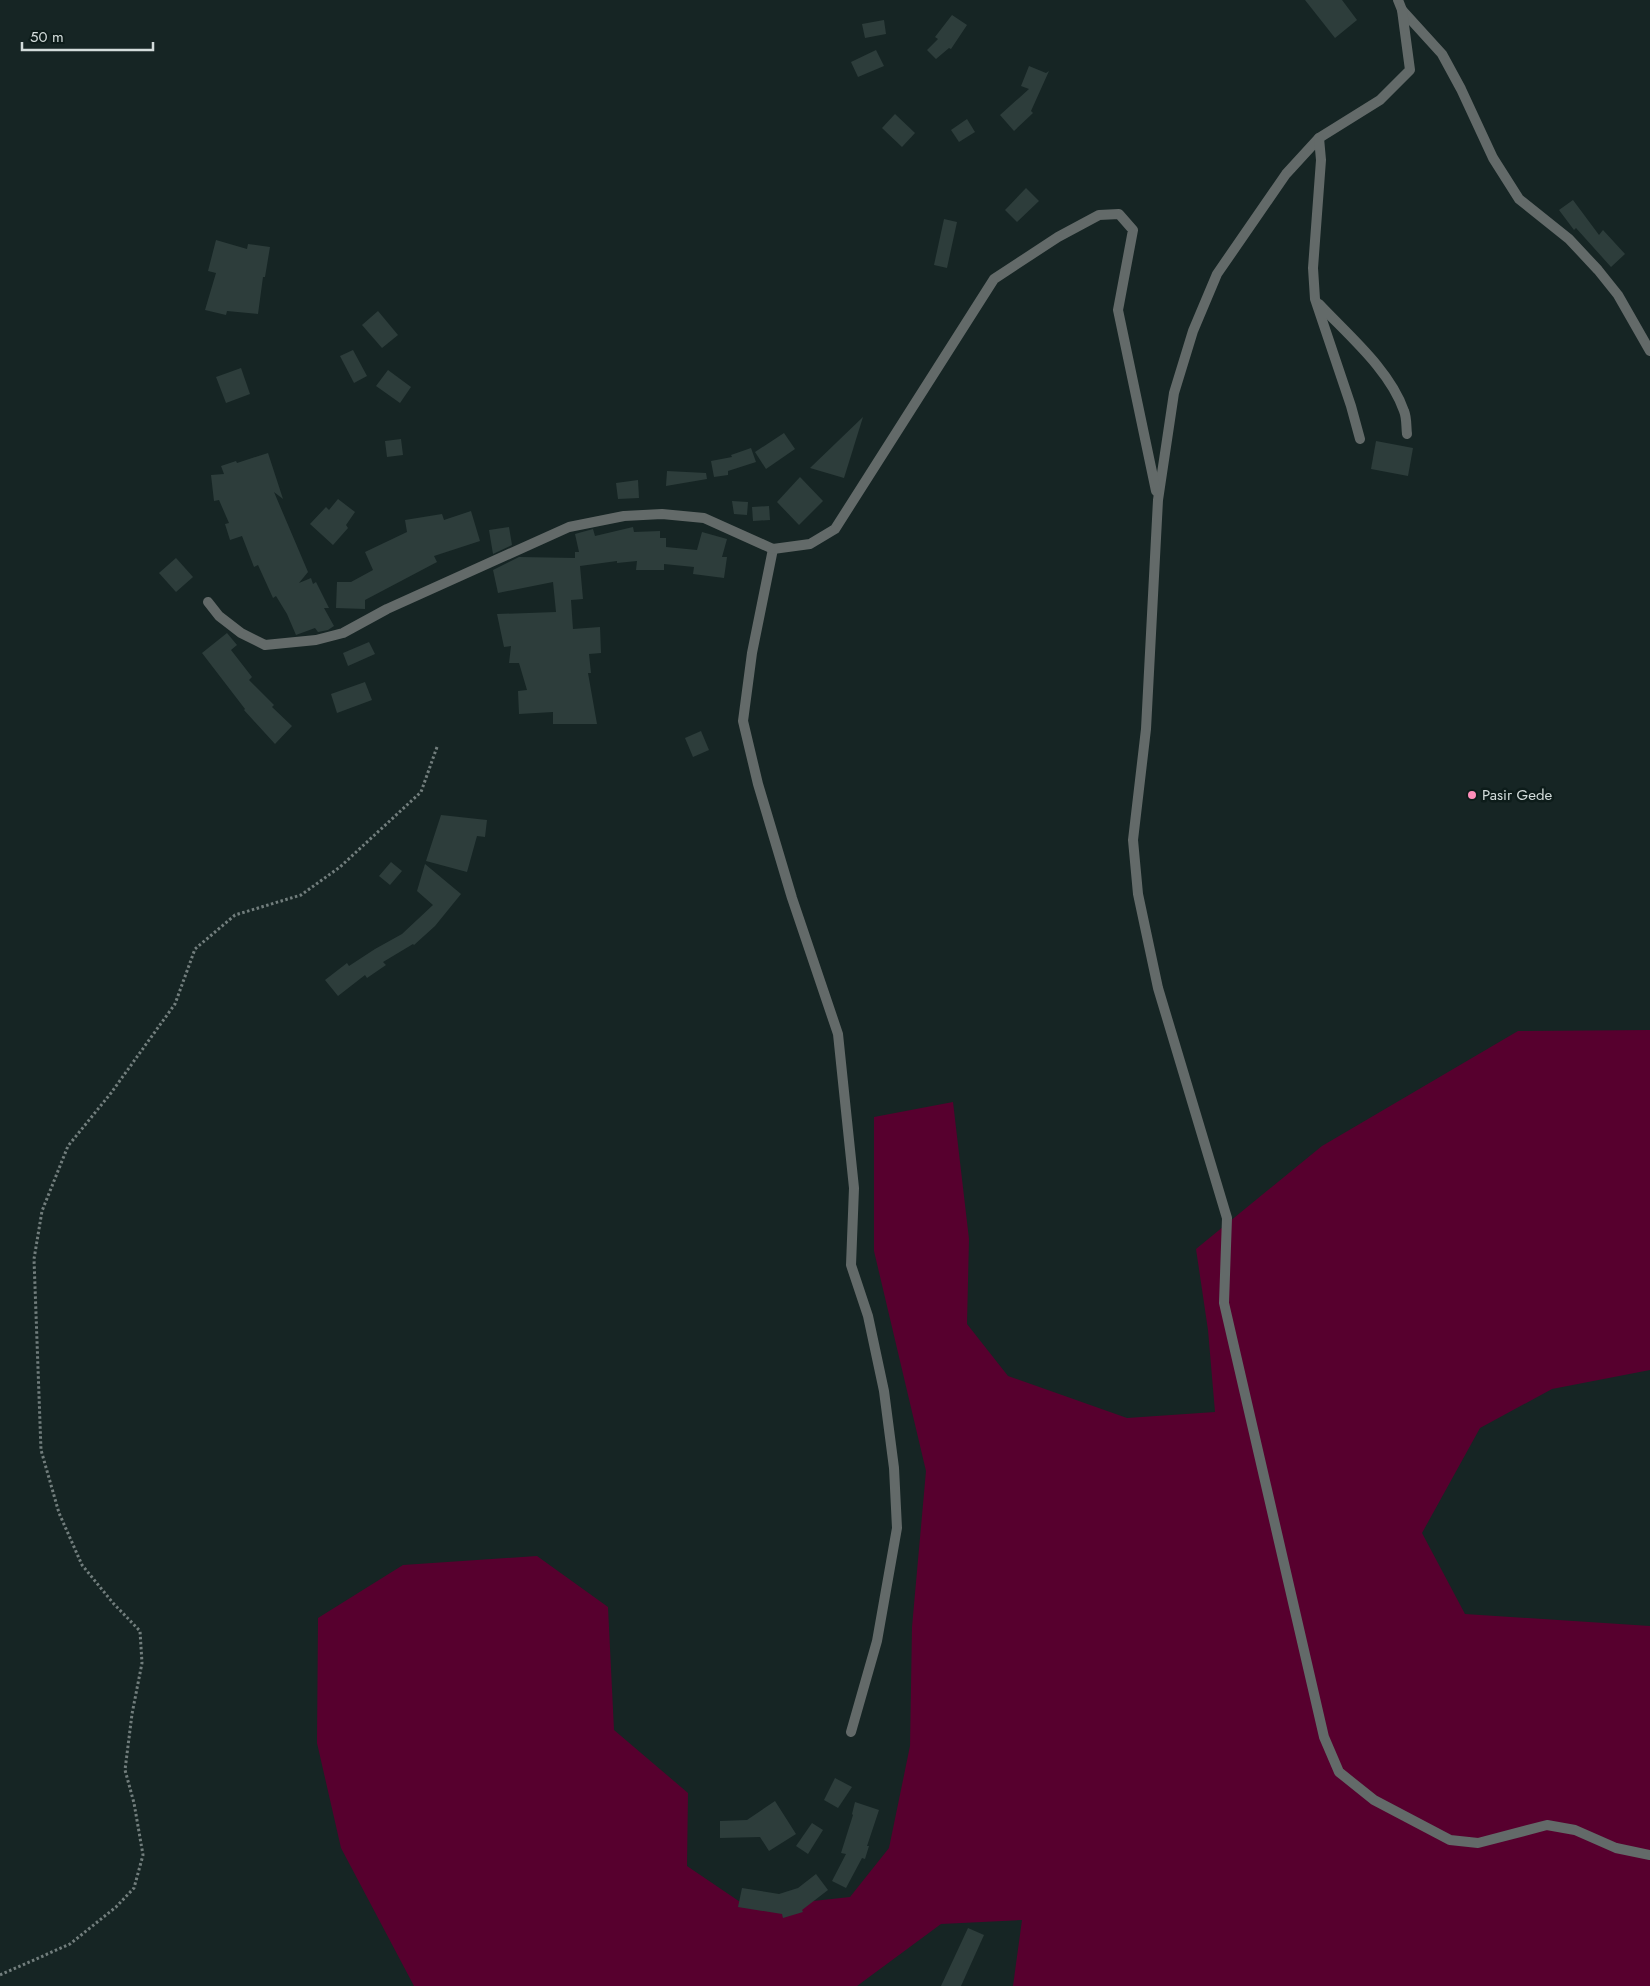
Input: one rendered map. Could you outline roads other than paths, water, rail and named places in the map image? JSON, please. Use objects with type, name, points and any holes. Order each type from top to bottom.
[{"type":"street","points":[[1400,5],[1410,70],[1380,100],[1319,138],[1286,174],[1217,274],[1192,331],[1174,393],[1158,500],[1146,729],[1133,840],[1138,894],[1158,988],[1227,1218],[1224,1303],[1324,1736],[1339,1772],[1374,1800],[1450,1840],[1478,1843],[1547,1824],[1576,1830],[1616,1848],[1650,1855]]},
{"type":"street","points":[[1400,5],[1442,54],[1462,88],[1493,158],[1519,198],[1569,239],[1598,270],[1618,295],[1650,351]]},
{"type":"street","points":[[1319,138],[1321,167],[1313,268],[1315,299],[1346,389],[1360,439]]},
{"type":"street","points":[[208,602],[219,616],[241,633],[265,645],[282,644],[316,640],[343,633],[387,610],[569,527],[624,516],[662,514],[704,518],[773,549],[810,544],[835,529],[994,279],[1058,237],[1099,216],[1119,214],[1133,230],[1118,310],[1158,500]]},
{"type":"street","points":[[1315,299],[1352,337],[1394,389],[1405,413],[1407,434]]},
{"type":"street","points":[[773,549],[752,653],[743,721],[766,812],[792,898],[838,1034],[854,1188],[851,1265],[868,1316],[884,1391],[894,1468],[897,1528],[877,1641],[851,1732]]},
{"type":"place","name":"Pasir Gede","points":[[1472,795]]}]
